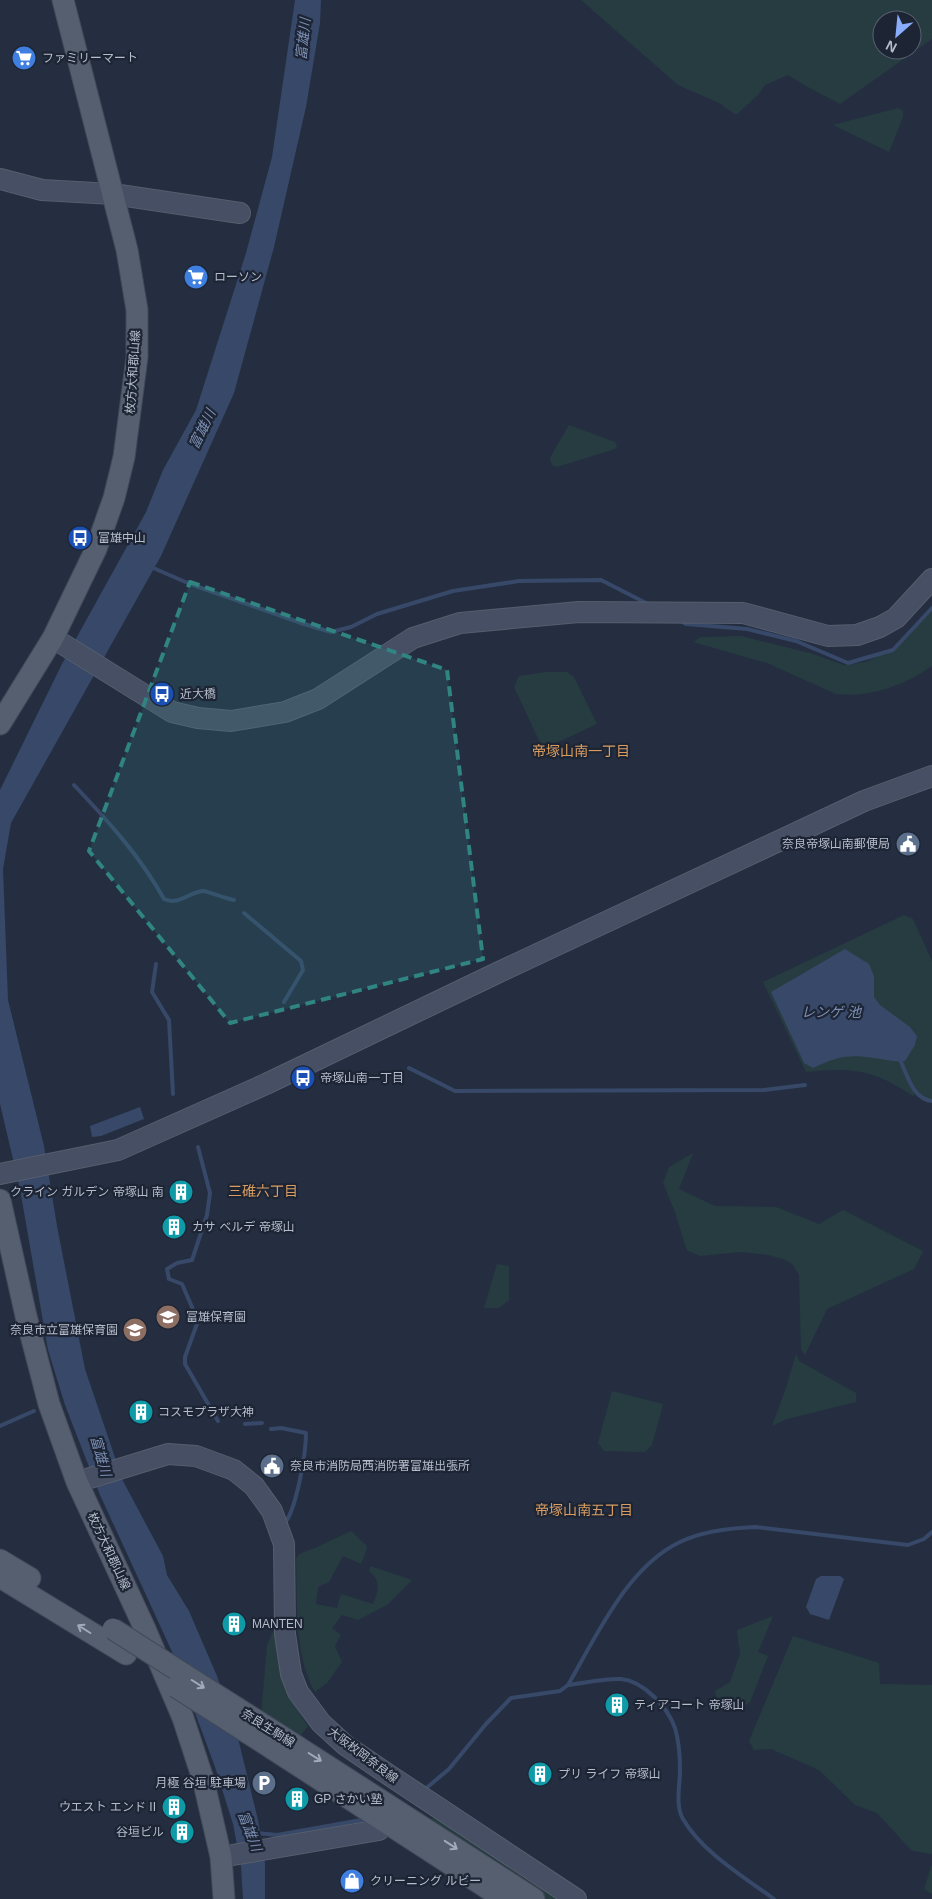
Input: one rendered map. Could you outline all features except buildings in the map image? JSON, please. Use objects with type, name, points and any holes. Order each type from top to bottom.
[{"type":"main road","name":"枚方大和郡山線","points":[[0,724],[61,643],[114,498],[124,458],[132,403],[136,357],[136,310],[127,250],[63,0]]},
{"type":"main road","name":"枚方大和郡山線","points":[[0,1200],[26,1316],[49,1404],[85,1480],[144,1629],[183,1718],[229,1856],[224,1899]]},
{"type":"main road","name":"奈良生駒線","points":[[0,1560],[113,1629],[504,1899]]},
{"type":"main road","name":"奈良生駒線","points":[[0,1577],[534,1899]]},
{"type":"street","points":[[0,179],[42,190],[113,194],[240,213]]},
{"type":"street","points":[[61,643],[172,712],[198,718],[231,721],[286,712],[318,699],[413,638],[460,623],[579,612],[743,613],[828,636],[857,635],[880,627],[896,618],[932,579]]},
{"type":"street","points":[[6,1172],[56,1164],[118,1150],[266,1084],[864,801],[932,776]]},
{"type":"street","name":"大阪枚岡奈良線","points":[[85,1480],[168,1454],[196,1456],[234,1470],[254,1486],[272,1511],[284,1544],[285,1641],[291,1674],[298,1692],[321,1723],[345,1745],[576,1899]]},
{"type":"street","points":[[419,1817],[437,1808]]},
{"type":"street","points":[[229,1856],[379,1830]]},
{"type":"highlighted area","points":[[190,582],[447,670],[483,959],[230,1023],[89,851]]},
{"type":"green space","points":[[581,0],[932,0],[932,39],[922,46],[922,10],[872,10],[872,60],[902,60],[840,104],[788,75],[765,85],[758,95],[736,115],[719,103],[678,85]]},
{"type":"green space","points":[[898,108],[903,111],[903,117],[889,152],[833,125]]},
{"type":"green space","points":[[569,425],[615,442],[617,446],[615,449],[557,467],[553,466],[550,460],[551,456]]},
{"type":"green space","points":[[932,611],[932,666],[922,673],[887,689],[862,694],[836,694],[767,663],[693,642],[701,637],[741,636],[810,653],[844,665],[866,662],[899,646]]},
{"type":"green space","points":[[547,672],[567,672],[574,677],[597,724],[543,749],[514,687],[519,676]]},
{"type":"green space","points":[[904,915],[913,919],[932,961],[932,1103],[926,1102],[915,1094],[913,1096],[899,1087],[863,1072],[837,1070],[806,1072],[763,982]]},
{"type":"green space","points":[[693,1153],[679,1189],[715,1206],[776,1207],[819,1224],[843,1210],[923,1251],[914,1269],[827,1309],[805,1355],[801,1349],[799,1275],[793,1265],[786,1260],[769,1255],[740,1252],[700,1256],[688,1251],[663,1183],[669,1167]]},
{"type":"green space","points":[[497,1264],[509,1266],[509,1300],[499,1308],[484,1308]]},
{"type":"green space","points":[[796,1354],[799,1361],[856,1393],[856,1402],[787,1419],[772,1426]]},
{"type":"green space","points":[[612,1391],[663,1404],[652,1445],[645,1452],[604,1451],[598,1443]]},
{"type":"green space","points":[[351,1531],[366,1545],[367,1549],[361,1564],[343,1556],[329,1582],[318,1587],[316,1604],[337,1608],[341,1594],[373,1604],[378,1586],[376,1579],[369,1571],[370,1566],[412,1580],[387,1605],[358,1620],[342,1615],[332,1628],[341,1635],[335,1646],[342,1662],[327,1683],[315,1692],[303,1661],[300,1644],[296,1559],[299,1554]]},
{"type":"green space","points":[[773,1616],[758,1652],[768,1656],[750,1702],[743,1708],[728,1711],[727,1708],[719,1710],[715,1691],[730,1682],[740,1654],[737,1630]]},
{"type":"green space","points":[[276,1630],[281,1669],[285,1681],[294,1703],[308,1726],[298,1739],[261,1716],[267,1645],[273,1631]]},
{"type":"green space","points":[[793,1636],[879,1663],[880,1684],[932,1685],[932,1854],[912,1851],[877,1813],[855,1805],[819,1770],[771,1749],[754,1750],[749,1741]]},
{"type":"green space","points":[[433,1818],[438,1819],[564,1899],[544,1899],[425,1821]]},
{"type":"green space","points":[[932,1864],[932,1894],[924,1889]]},
{"type":"water","name":"富雄川","points":[[295,0],[321,0],[320,23],[306,107],[274,247],[234,393],[161,556],[11,823],[3,869],[8,1000],[44,1146],[57,1226],[85,1369],[123,1481],[163,1556],[167,1575],[189,1611],[217,1676],[238,1738],[258,1820],[265,1863],[265,1899],[243,1899],[241,1866],[233,1824],[215,1767],[174,1656],[100,1495],[65,1405],[48,1350],[20,1189],[0,1104],[0,790],[62,664],[146,512],[163,470],[196,410],[246,253],[272,157]]},
{"type":"water","name":"レンゲ 池","points":[[845,949],[869,964],[874,976],[874,997],[880,1005],[910,1027],[917,1036],[915,1045],[905,1061],[856,1056],[836,1059],[813,1068],[804,1063],[771,992]]},
{"type":"water","points":[[140,1107],[144,1119],[101,1136],[92,1137],[90,1126]]},
{"type":"water","points":[[821,1576],[840,1576],[844,1579],[829,1620],[810,1614],[806,1607],[816,1579]]},
{"type":"waterway","points":[[151,567],[190,584],[331,632],[351,627],[377,614],[453,591],[519,581],[601,580],[648,604]]},
{"type":"waterway","points":[[679,620],[686,624],[747,629],[796,641],[848,663],[893,650],[932,608]]},
{"type":"waterway","points":[[74,785],[134,854],[164,899],[169,901],[179,900],[203,891],[234,900]]},
{"type":"waterway","points":[[244,913],[301,961],[303,970],[284,1002]]},
{"type":"waterway","points":[[156,964],[152,992],[169,1020],[173,1094]]},
{"type":"waterway","points":[[901,1062],[916,1092],[920,1096],[932,1101]]},
{"type":"waterway","points":[[409,1068],[455,1091],[764,1090],[805,1085]]},
{"type":"waterway","points":[[198,1147],[210,1193],[207,1215],[192,1260],[177,1263],[167,1269],[169,1279],[182,1284],[198,1321],[185,1357],[185,1364],[218,1421]]},
{"type":"waterway","points":[[0,1426],[34,1411]]},
{"type":"waterway","points":[[245,1424],[262,1423]]},
{"type":"waterway","points":[[271,1429],[281,1428],[306,1433],[300,1478],[287,1520]]},
{"type":"waterway","points":[[424,1790],[449,1769],[486,1724],[511,1698],[560,1691],[568,1685],[602,1625],[629,1586],[644,1568],[661,1553],[680,1542],[716,1531],[755,1527],[908,1545],[924,1539],[932,1532]]},
{"type":"waterway","points":[[568,1685],[621,1679],[638,1685],[661,1704],[672,1720],[676,1733],[680,1765],[679,1808],[683,1819],[691,1831],[712,1853],[774,1899]]},
{"type":"waterway","name":"富雄川","points":[[256,1833],[277,1835],[367,1819]]},
{"type":"place","name":"ファミリーマート","points":[[24,58]]},
{"type":"place","name":"ローソン","points":[[196,277]]},
{"type":"place","name":"富雄中山","points":[[80,538]]},
{"type":"place","name":"近大橋","points":[[162,694]]},
{"type":"place","name":"奈良帝塚山南郵便局","points":[[908,844]]},
{"type":"place","name":"帝塚山南一丁目","points":[[303,1078]]},
{"type":"place","name":"クライン ガルデン 帝塚山 南","points":[[181,1192]]},
{"type":"place","name":"カサ ベルデ 帝塚山","points":[[174,1227]]},
{"type":"place","name":"富雄保育園","points":[[168,1317]]},
{"type":"place","name":"奈良市立富雄保育園","points":[[135,1330]]},
{"type":"place","name":"コスモプラザ大神","points":[[141,1412]]},
{"type":"place","name":"奈良市消防局西消防署富雄出張所","points":[[272,1466]]},
{"type":"place","name":"MANTEN","points":[[234,1624]]},
{"type":"place","name":"ティアコート 帝塚山","points":[[617,1705]]},
{"type":"place","name":"プリ ライフ 帝塚山","points":[[540,1774]]},
{"type":"place","name":"月極 谷垣 駐車場","points":[[264,1783]]},
{"type":"place","name":"GP さかい塾","points":[[297,1799]]},
{"type":"place","name":"ウエスト エンド II","points":[[174,1807]]},
{"type":"place","name":"谷垣ビル","points":[[182,1832]]},
{"type":"place","name":"クリーニング ルビー","points":[[352,1881]]},
{"type":"district","name":"帝塚山南一丁目","points":[[581,751]]},
{"type":"district","name":"三碓六丁目","points":[[263,1191]]},
{"type":"district","name":"帝塚山南五丁目","points":[[584,1510]]}]
